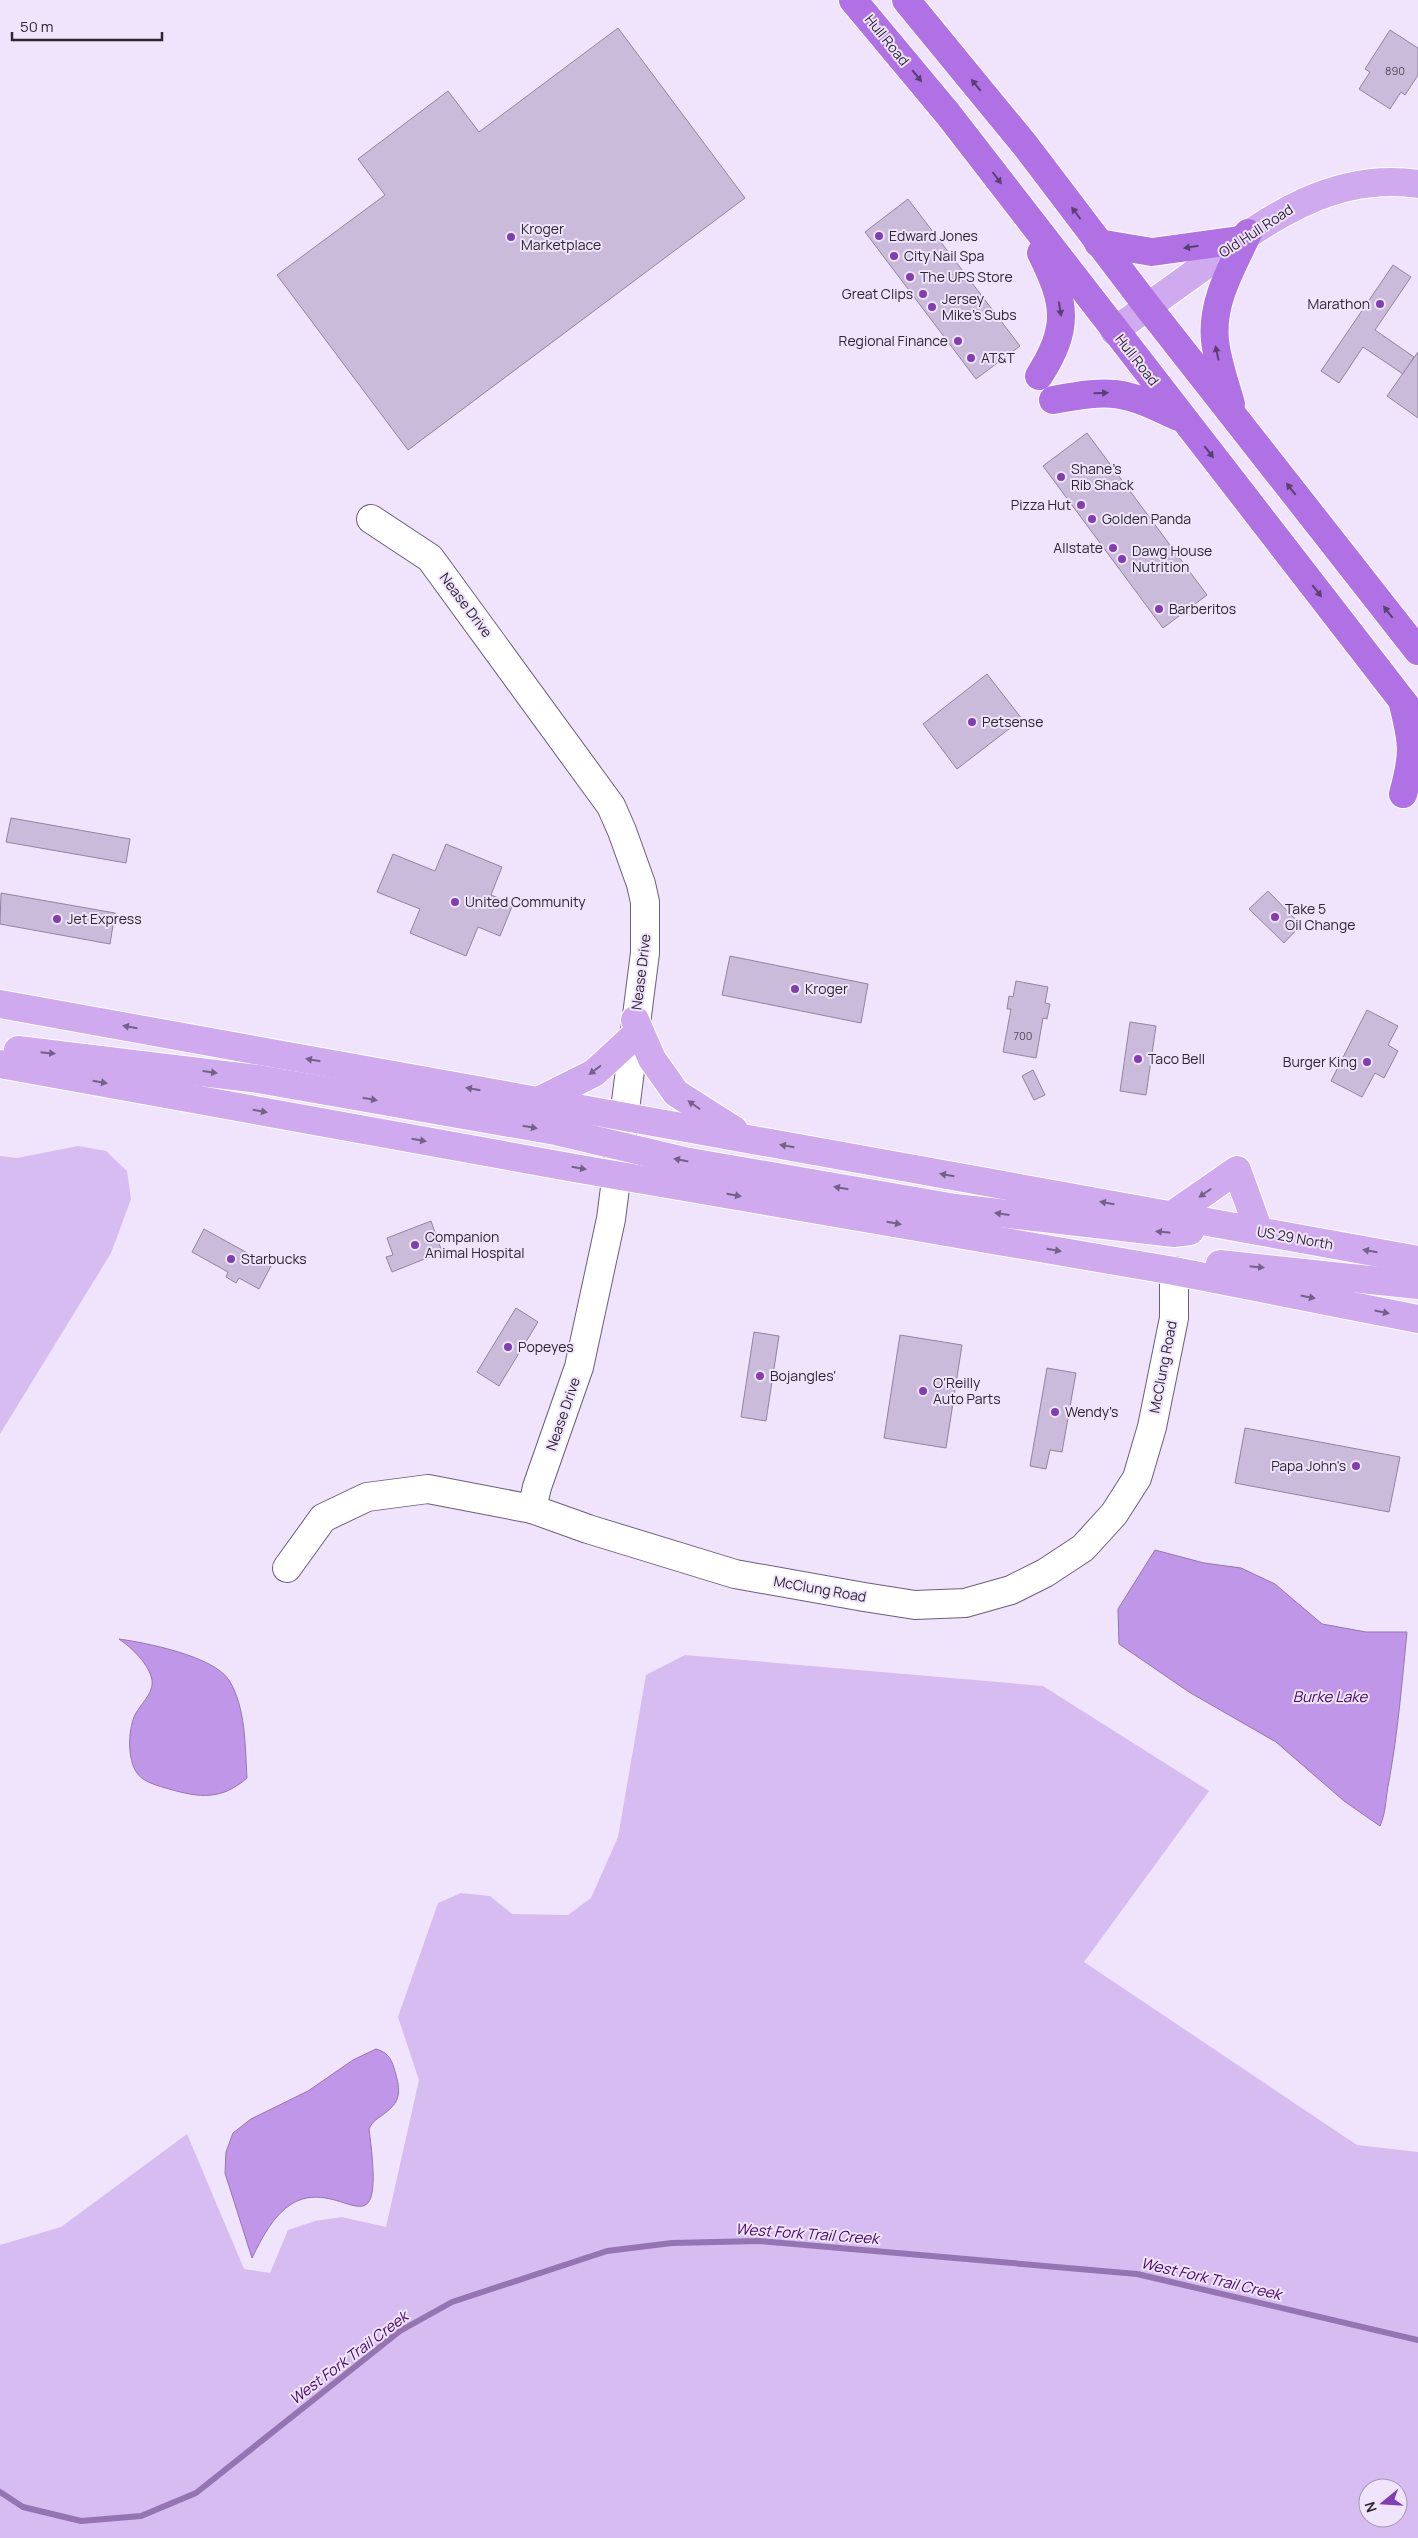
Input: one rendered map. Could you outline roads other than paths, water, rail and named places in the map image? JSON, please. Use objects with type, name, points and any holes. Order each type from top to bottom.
[{"type":"highway","name":"Hull Road","points":[[853,0],[948,114],[1114,331],[1418,721]]},
{"type":"highway","points":[[906,0],[1025,145],[1098,243],[1418,651]]},
{"type":"highway","points":[[1014,200],[1055,282],[1062,325],[1052,355],[1039,376]]},
{"type":"highway","points":[[1098,243],[1152,252],[1244,236]]},
{"type":"highway","points":[[1235,417],[1217,354],[1214,320],[1224,286],[1244,236]]},
{"type":"highway","points":[[1053,400],[1096,392],[1116,392],[1138,398],[1184,420]]},
{"type":"highway","points":[[1402,700],[1412,740],[1411,764],[1402,794],[1418,788]]},
{"type":"main road","name":"Old Hull Road","points":[[1114,331],[1244,236],[1284,211],[1327,192],[1374,182],[1418,184]]},
{"type":"main road","name":"US 29 North","points":[[0,1004],[1418,1260]]},
{"type":"main road","points":[[538,1100],[594,1073],[634,1029],[676,1093],[716,1120],[750,1139]]},
{"type":"main road","points":[[0,1048],[258,1079],[556,1131],[684,1161],[945,1206],[1032,1218],[1174,1233],[1229,1225]]},
{"type":"main road","points":[[0,1064],[617,1175],[1174,1271],[1416,1319]]},
{"type":"main road","points":[[1172,1215],[1237,1170],[1259,1231]]},
{"type":"main road","points":[[1174,1271],[1212,1263],[1418,1285]]},
{"type":"street","name":"Nease Drive","points":[[371,519],[430,558],[611,806],[622,831],[644,902],[645,953],[611,1219],[579,1367],[537,1487],[532,1510]]},
{"type":"street","name":"McClung Road","points":[[287,1568],[323,1518],[367,1497],[428,1488],[532,1510],[735,1574],[864,1597],[915,1605],[965,1603],[1011,1590],[1045,1573],[1083,1548],[1114,1514],[1137,1478],[1152,1427],[1174,1318],[1174,1271]]},
{"type":"water","name":"Burke Lake","points":[[1155,1550],[1204,1563],[1241,1568],[1275,1584],[1322,1624],[1366,1632],[1407,1632],[1395,1744],[1385,1809],[1380,1826],[1344,1801],[1276,1742],[1189,1692],[1119,1644],[1118,1609]]},
{"type":"water","points":[[119,1639],[162,1647],[195,1658],[209,1664],[229,1680],[235,1691],[242,1715],[247,1778],[220,1794],[201,1795],[180,1792],[153,1784],[137,1773],[130,1751],[131,1730],[136,1713],[149,1695],[152,1680],[147,1668],[139,1657]]},
{"type":"water","points":[[376,2049],[386,2054],[391,2061],[399,2088],[395,2103],[369,2129],[373,2170],[372,2194],[366,2204],[357,2206],[312,2197],[293,2203],[274,2220],[252,2258],[225,2173],[226,2152],[233,2133],[251,2119],[308,2091],[353,2060]]},
{"type":"waterway","name":"West Fork Trail Creek","points":[[0,2492],[23,2507],[81,2521],[141,2516],[196,2493],[400,2331],[452,2302],[607,2251],[672,2243],[759,2241],[1137,2274],[1418,2340]]},
{"type":"place","name":"Edward Jones","points":[[879,236]]},
{"type":"place","name":"Kroger Marketplace","points":[[511,237]]},
{"type":"place","name":"City Nail Spa","points":[[894,256]]},
{"type":"place","name":"The UPS Store","points":[[910,277]]},
{"type":"place","name":"Great Clips","points":[[923,294]]},
{"type":"place","name":"Marathon","points":[[1380,304]]},
{"type":"place","name":"Jersey Mike's Subs","points":[[932,307]]},
{"type":"place","name":"Regional Finance","points":[[958,341]]},
{"type":"place","name":"AT&T","points":[[971,358]]},
{"type":"place","name":"Shane’s Rib Shack","points":[[1061,477]]},
{"type":"place","name":"Pizza Hut","points":[[1081,505]]},
{"type":"place","name":"Golden Panda","points":[[1092,519]]},
{"type":"place","name":"Allstate","points":[[1113,548]]},
{"type":"place","name":"Dawg House Nutrition","points":[[1122,559]]},
{"type":"place","name":"Barberitos","points":[[1159,609]]},
{"type":"place","name":"Petsense","points":[[972,722]]},
{"type":"place","name":"United Community","points":[[455,902]]},
{"type":"place","name":"Take 5 Oil Change","points":[[1275,917]]},
{"type":"place","name":"Jet Express","points":[[57,919]]},
{"type":"place","name":"Kroger","points":[[795,989]]},
{"type":"place","name":"Taco Bell","points":[[1138,1059]]},
{"type":"place","name":"Burger King","points":[[1367,1062]]},
{"type":"place","name":"Companion Animal Hospital","points":[[415,1245]]},
{"type":"place","name":"Starbucks","points":[[231,1259]]},
{"type":"place","name":"Popeyes","points":[[508,1347]]},
{"type":"place","name":"Bojangles'","points":[[760,1376]]},
{"type":"place","name":"O'Reilly Auto Parts","points":[[923,1391]]},
{"type":"place","name":"Wendy's","points":[[1055,1412]]},
{"type":"place","name":"Papa John's","points":[[1356,1466]]}]
